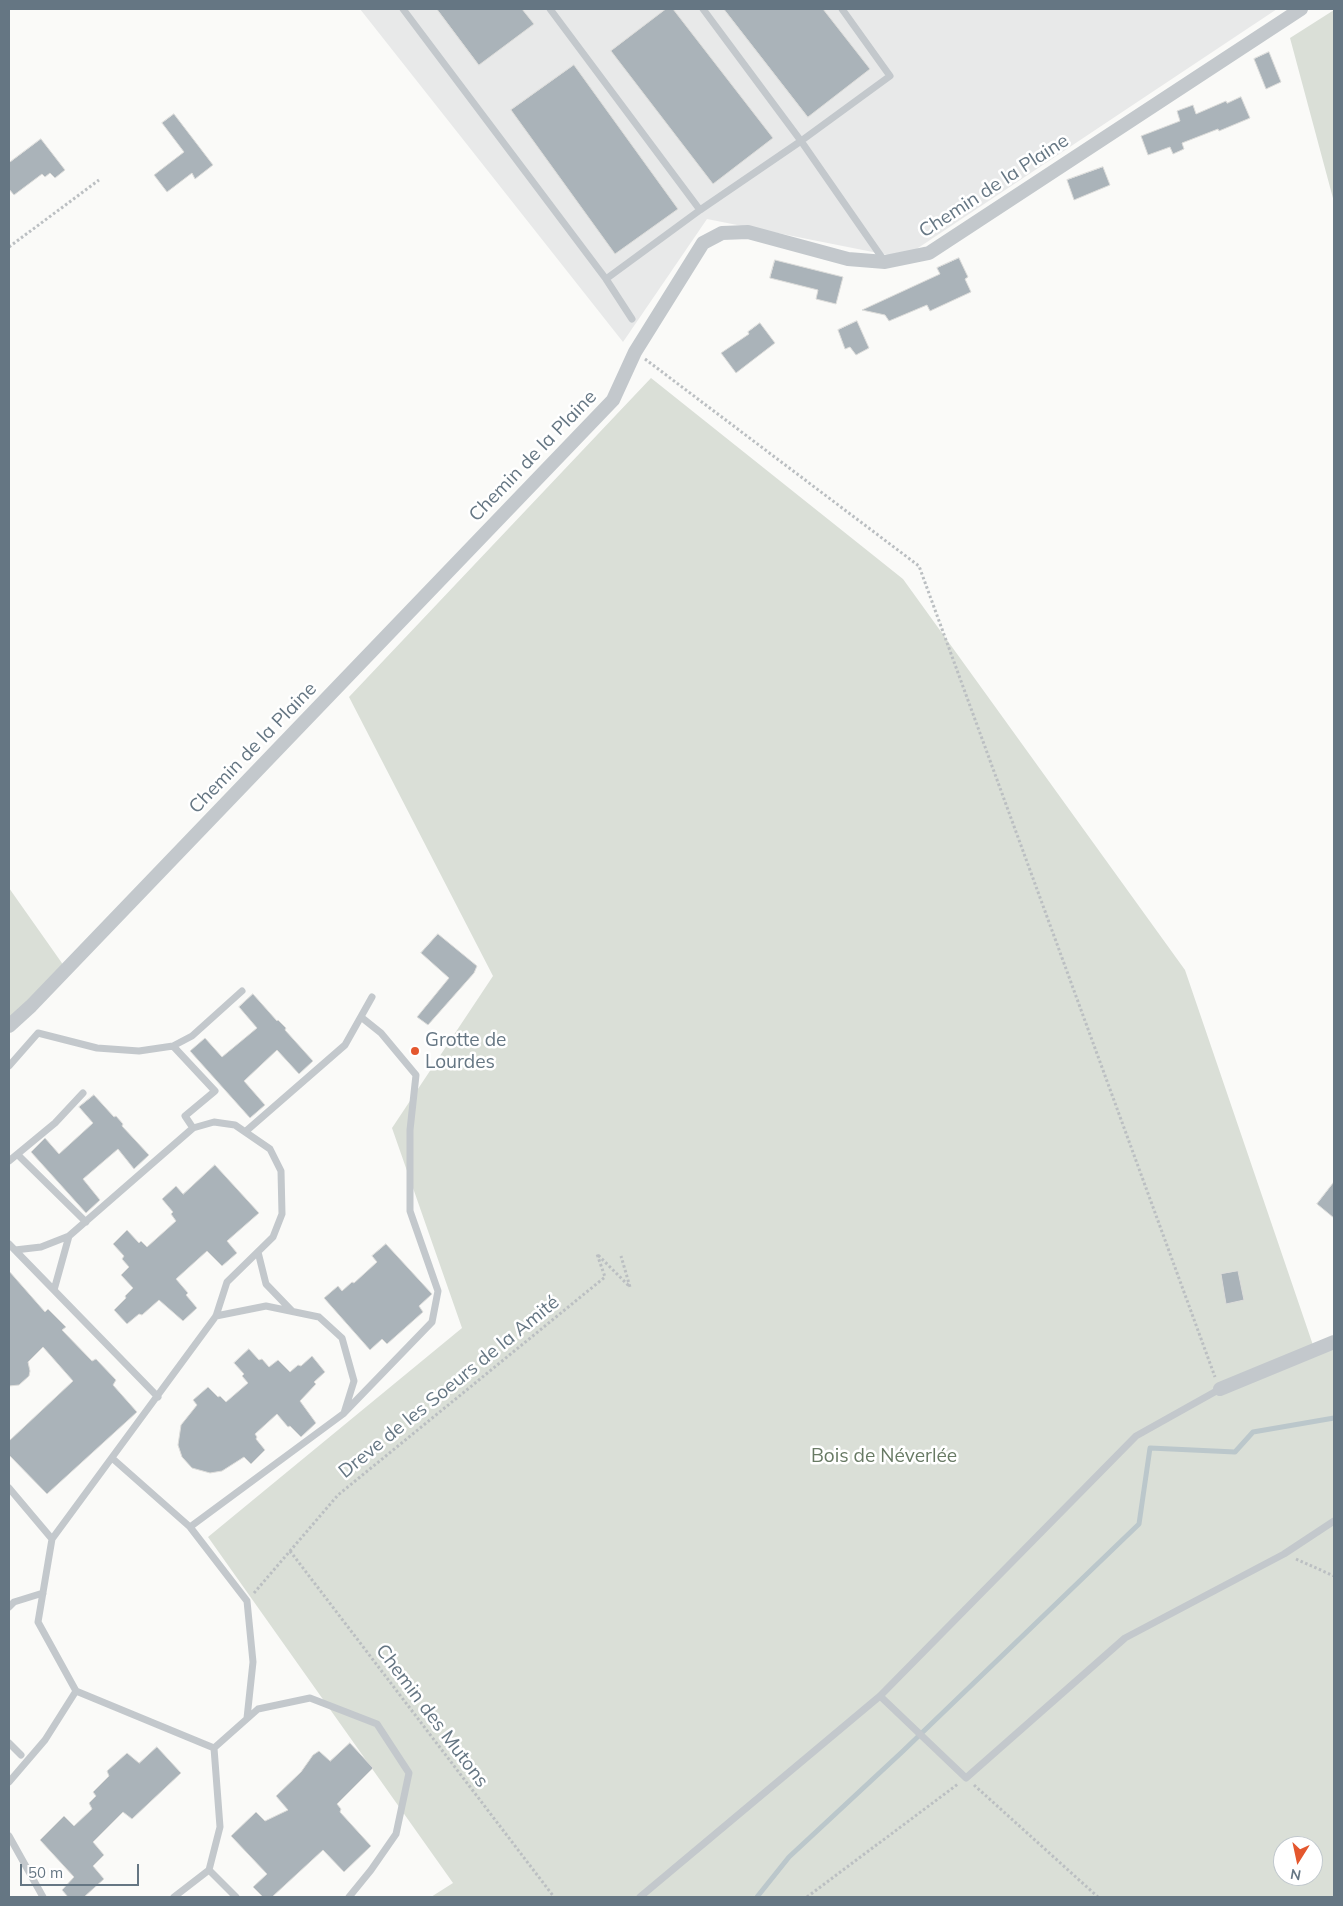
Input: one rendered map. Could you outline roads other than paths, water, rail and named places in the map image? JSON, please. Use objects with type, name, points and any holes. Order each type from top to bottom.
[{"type":"street","name":"Chemin de la Plaine","points":[[9,1026],[38,999],[613,400],[635,352],[703,243],[722,233],[748,232],[848,259],[885,262],[929,252],[1301,9]]},
{"type":"street","points":[[1220,1389],[1334,1342]]},
{"type":"lane","points":[[403,9],[606,279],[632,319]]},
{"type":"lane","points":[[550,9],[700,210]]},
{"type":"lane","points":[[703,9],[801,141],[885,262]]},
{"type":"lane","points":[[606,279],[890,76],[842,9]]},
{"type":"lane","points":[[9,1066],[38,1033],[97,1048],[139,1051],[173,1046],[192,1036],[242,991]]},
{"type":"lane","points":[[245,1132],[345,1045],[372,997]]},
{"type":"lane","points":[[190,1527],[343,1414],[432,1322],[438,1291],[410,1211],[410,1130],[416,1075],[382,1033],[361,1017]]},
{"type":"lane","points":[[173,1046],[215,1091],[185,1116],[193,1128]]},
{"type":"lane","points":[[9,1161],[66,1113],[83,1093]]},
{"type":"lane","points":[[15,1250],[41,1247],[69,1236],[193,1128],[214,1122],[236,1125],[270,1149],[280,1171],[282,1214],[273,1237],[227,1282],[216,1316],[52,1539],[38,1622],[76,1691],[214,1748]]},
{"type":"lane","points":[[18,1155],[86,1222]]},
{"type":"lane","points":[[54,1290],[69,1236]]},
{"type":"lane","points":[[9,1244],[158,1397]]},
{"type":"lane","points":[[258,1252],[266,1284],[292,1311]]},
{"type":"lane","points":[[216,1316],[266,1306],[319,1317],[342,1338],[354,1381],[343,1414]]},
{"type":"lane","points":[[640,1897],[880,1696],[1136,1436],[1220,1389]]},
{"type":"lane","points":[[112,1458],[190,1527],[247,1601],[253,1662],[247,1718]]},
{"type":"lane","points":[[9,1488],[52,1539]]},
{"type":"lane","points":[[880,1696],[966,1778],[1125,1638],[1284,1554],[1334,1521]]},
{"type":"lane","points":[[9,1607],[14,1602],[43,1593]]},
{"type":"lane","points":[[9,1782],[45,1740],[76,1691]]},
{"type":"lane","points":[[214,1748],[258,1709],[310,1698],[377,1724],[409,1773],[396,1834],[349,1897]]},
{"type":"lane","points":[[9,1743],[22,1755]]},
{"type":"lane","points":[[174,1897],[209,1870],[220,1827],[214,1748]]},
{"type":"lane","points":[[9,1836],[43,1897]]},
{"type":"lane","points":[[209,1870],[236,1897]]},
{"type":"waterway","points":[[757,1897],[789,1857],[902,1752],[1139,1524],[1150,1448],[1235,1452],[1253,1432],[1334,1418]]},
{"type":"place","name":"Grotte de Lourdes","points":[[415,1051]]},
{"type":"park label","name":"Bois de Néverlée","points":[[884,1456]]}]
